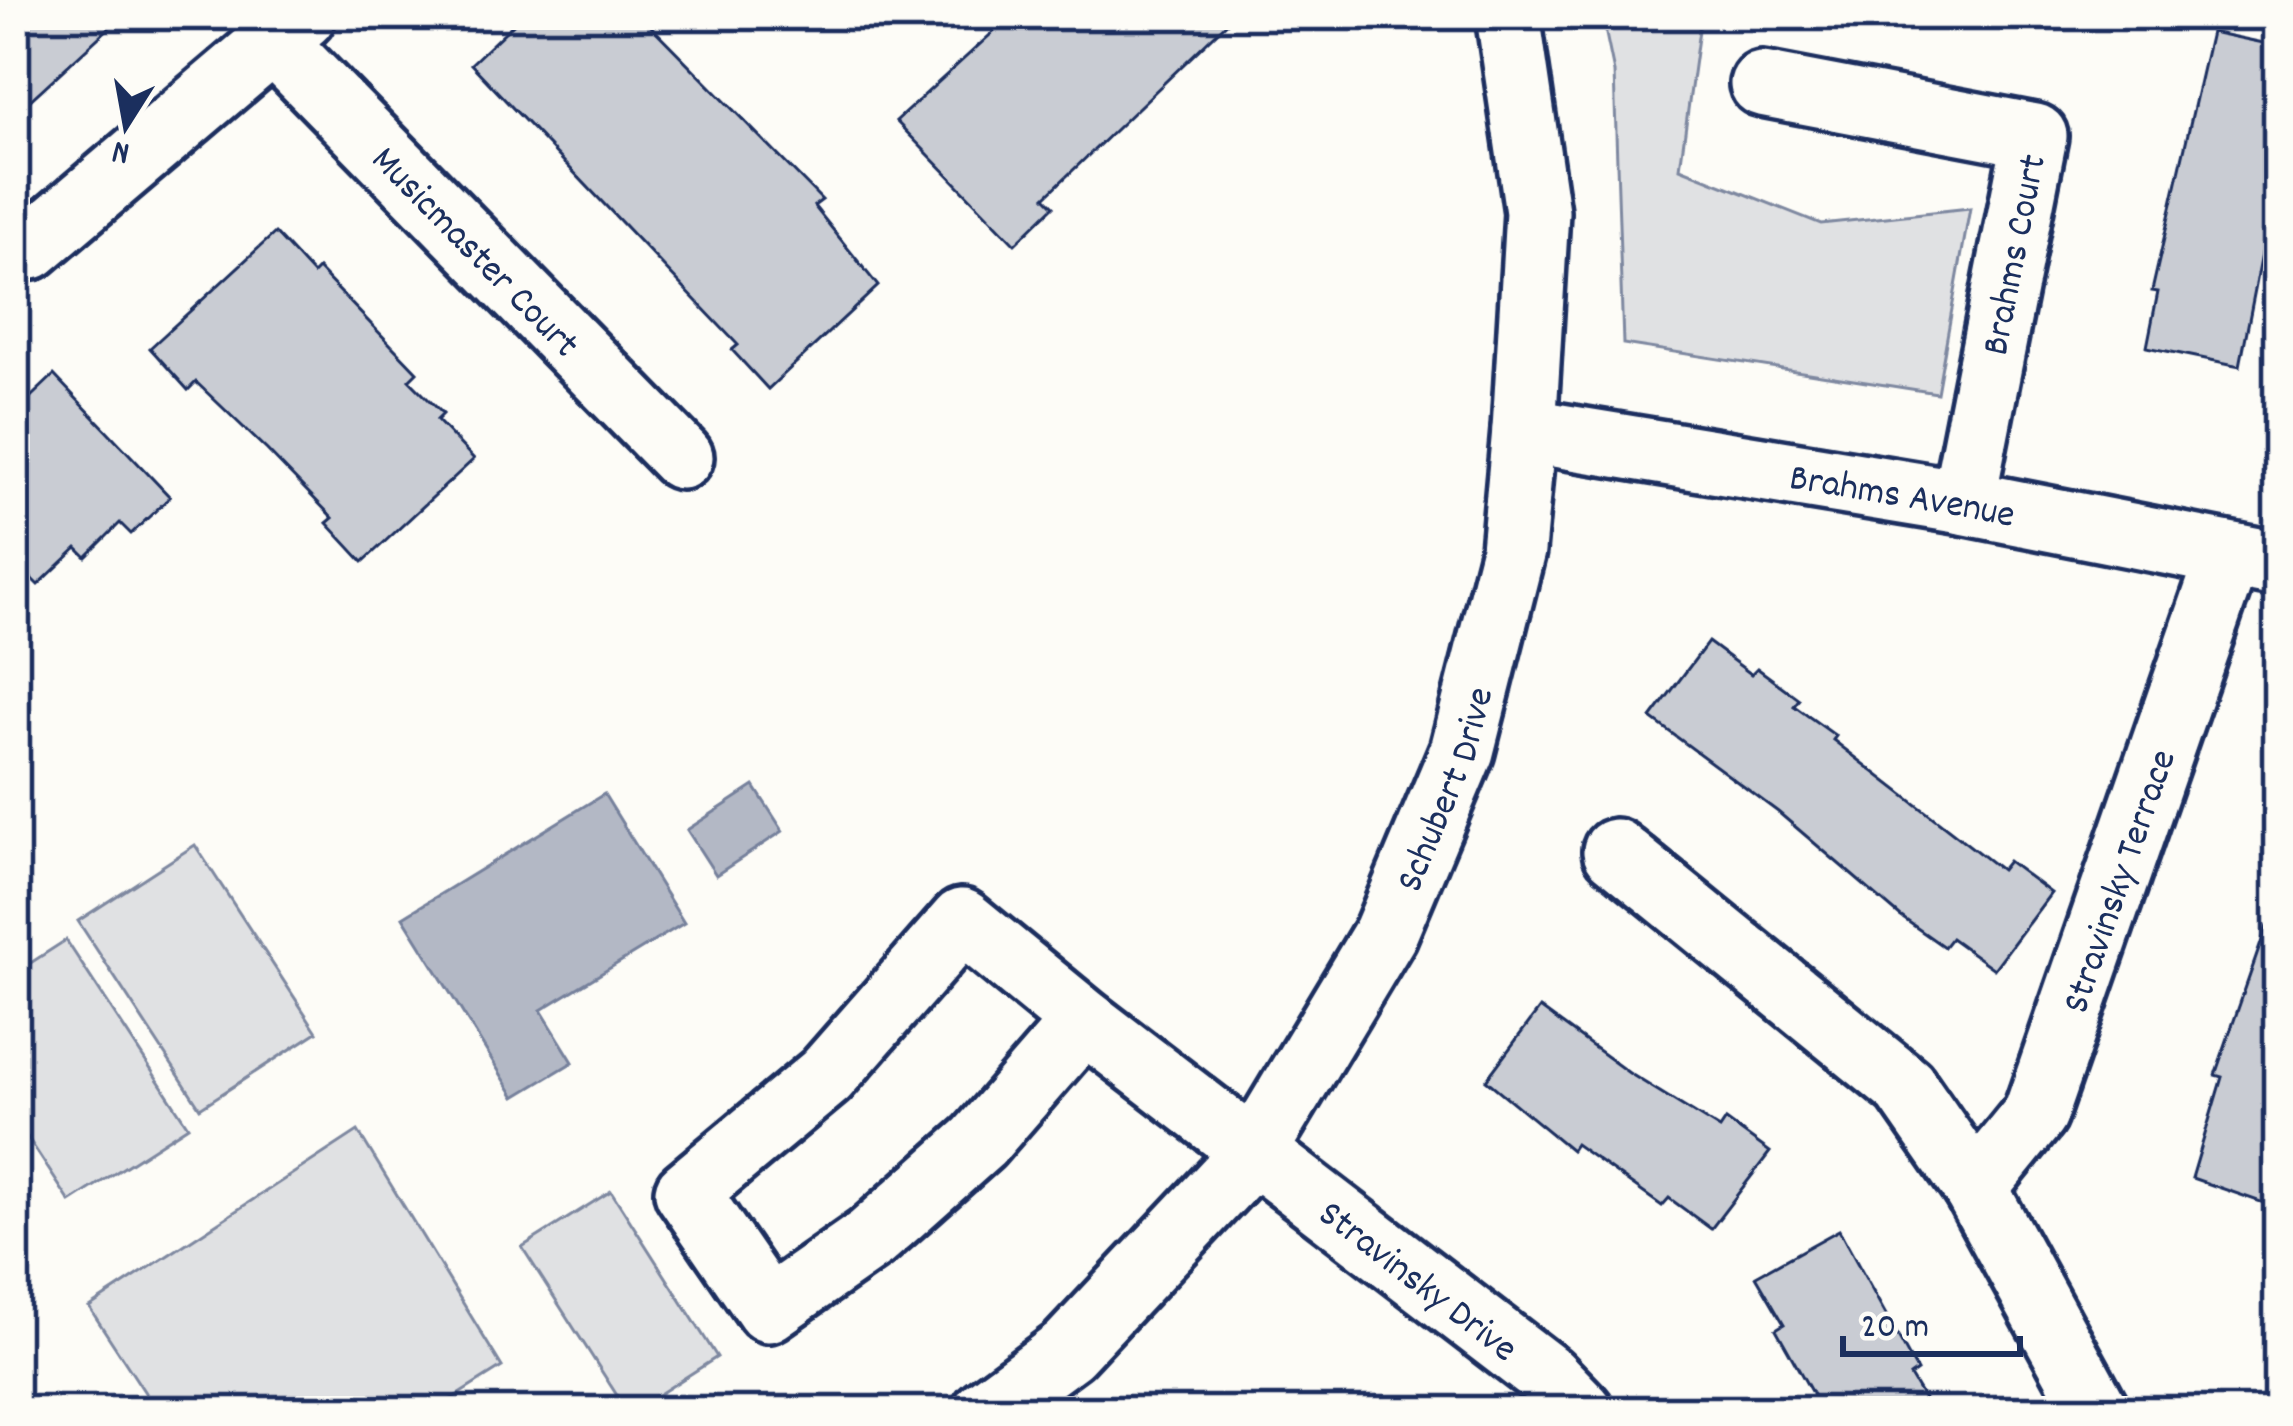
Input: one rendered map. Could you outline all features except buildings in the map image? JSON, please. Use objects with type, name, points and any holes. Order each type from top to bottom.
[{"type":"street","name":"Schubert Drive","points":[[985,1411],[1068,1350],[1254,1152],[1385,934],[1462,752],[1513,550],[1524,430],[1537,212],[1508,15]]},
{"type":"street","points":[[15,250],[31,247],[290,29]]},
{"type":"street","name":"Musicmaster Court","points":[[290,29],[681,457]]},
{"type":"street","name":"Brahms Court","points":[[1762,84],[2035,136],[1964,502]]},
{"type":"street","name":"Brahms Avenue","points":[[1524,430],[1964,502],[2253,559]]},
{"type":"street","name":"Stravinsky Terrace","points":[[1975,1188],[2035,1114],[2253,559]]},
{"type":"street","points":[[1615,851],[1906,1087],[1975,1188],[2097,1411]]},
{"type":"street","name":"Stravinsky Drive","points":[[1084,1021],[979,1142],[871,1238],[768,1310],[687,1192],[826,1076],[962,921],[1084,1021],[1547,1376],[1581,1411]]},
{"type":"shaded area","points":[[1602,15],[1701,15],[1680,168],[1821,224],[1970,208],[1937,393],[1623,344],[1614,72]]},
{"type":"shaded area","points":[[754,786],[783,831],[716,875],[687,830]]},
{"type":"shaded area","points":[[604,794],[684,923],[541,1010],[573,1062],[515,1097],[403,917]]},
{"type":"shaded area","points":[[195,845],[317,1032],[200,1108],[78,921]]},
{"type":"shaded area","points":[[66,940],[188,1126],[70,1202],[15,1118],[15,973]]},
{"type":"shaded area","points":[[358,1131],[502,1367],[432,1411],[157,1411],[89,1307]]},
{"type":"shaded area","points":[[611,1191],[717,1357],[633,1411],[627,1411],[522,1247]]}]
